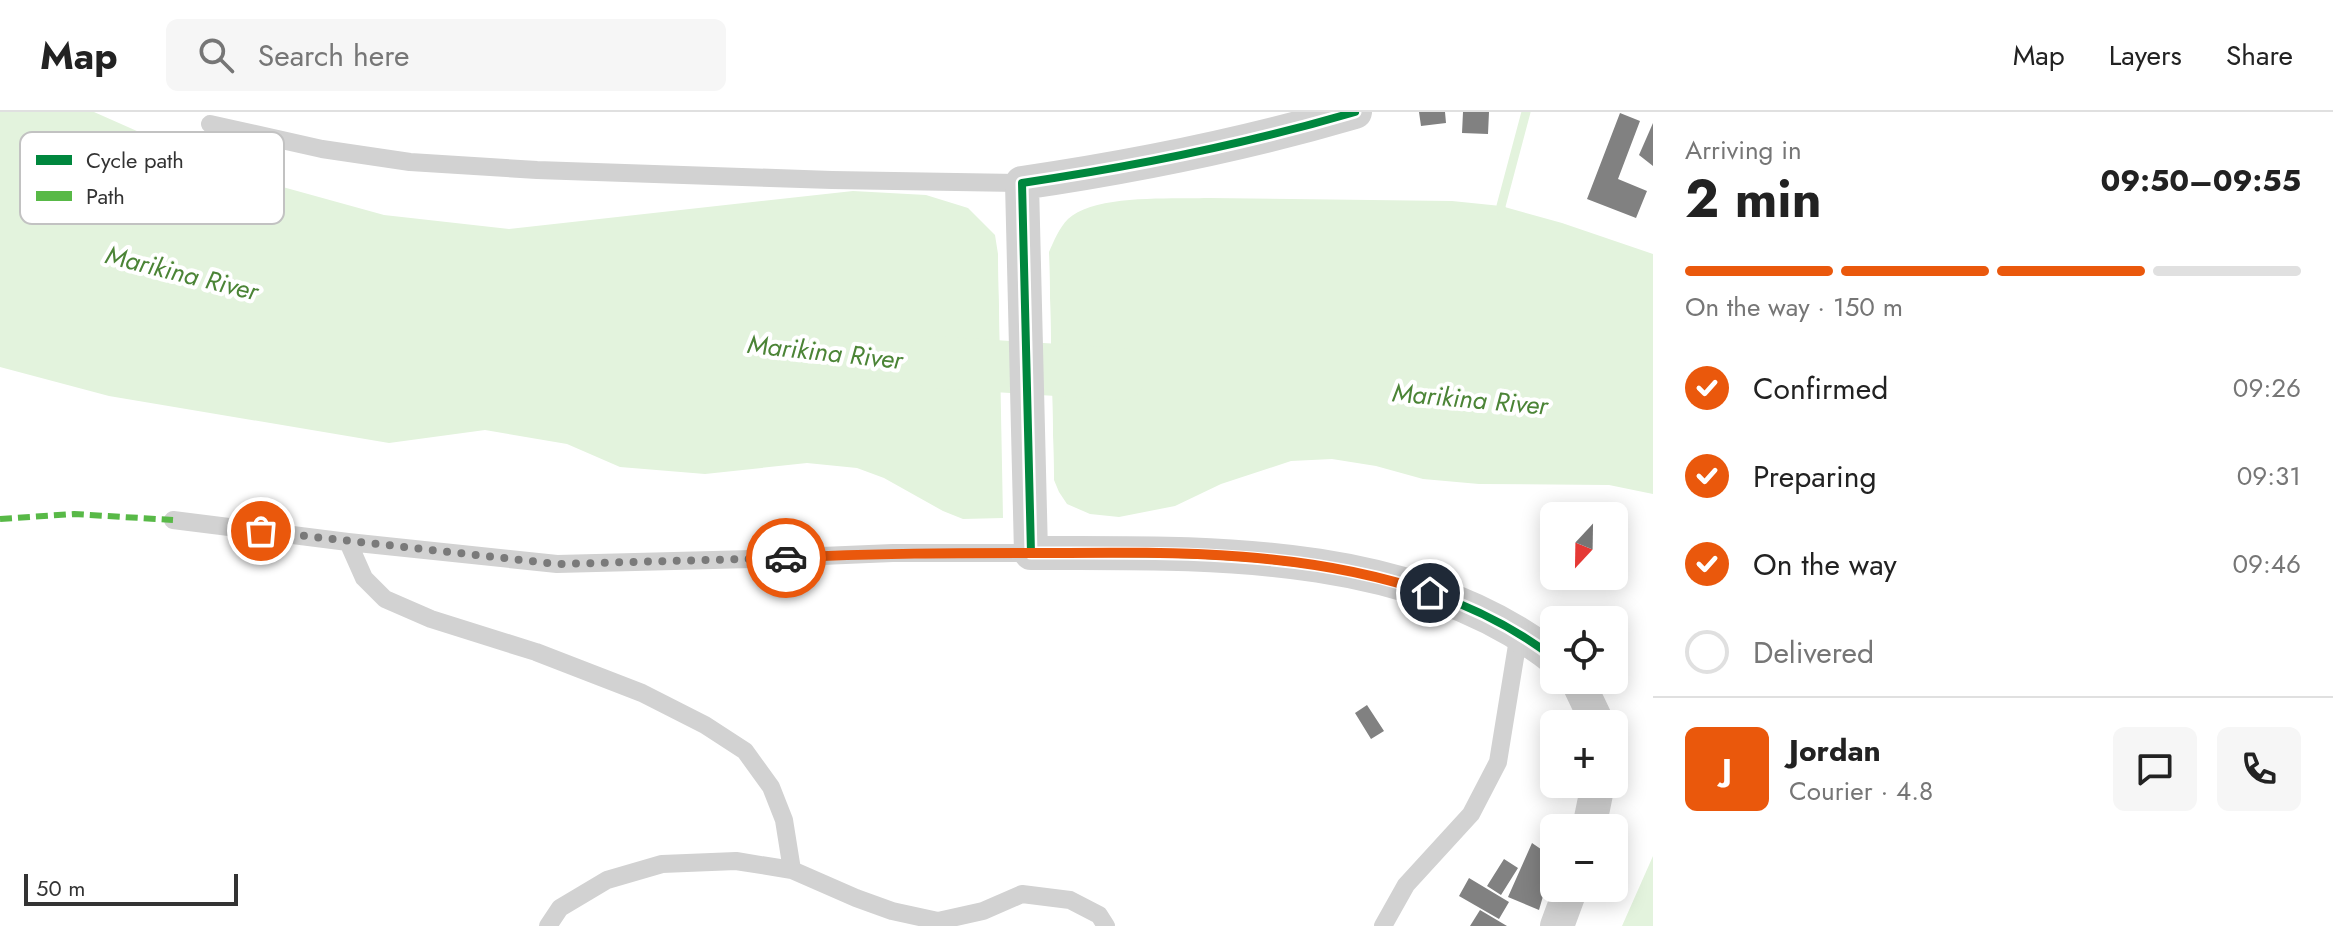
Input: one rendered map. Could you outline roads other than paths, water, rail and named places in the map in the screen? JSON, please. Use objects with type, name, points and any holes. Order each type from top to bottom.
[{"type":"street","points":[[1355,112],[1238,145],[1158,162],[1022,183],[1031,553],[1174,553],[1256,558],[1328,568],[1402,583],[1458,603],[1519,633],[1540,648]]},
{"type":"street","points":[[1557,926],[1566,902]]},
{"type":"lane","points":[[210,124],[246,132]]},
{"type":"lane","points":[[284,141],[410,162],[832,180],[1022,183]]},
{"type":"lane","points":[[173,520],[557,564],[893,553],[1031,553]]},
{"type":"lane","points":[[348,542],[364,578],[385,599],[431,619],[536,652],[642,693],[705,725],[745,751],[771,787],[784,820],[792,870]]},
{"type":"lane","points":[[1383,926],[1406,885],[1471,814],[1498,762],[1519,633]]},
{"type":"lane","points":[[548,926],[560,908],[607,880],[662,864],[736,861],[792,870],[892,911],[938,921],[983,911],[1022,894],[1070,900],[1099,915],[1106,926]]},
{"type":"water","points":[[0,112],[94,112],[139,132],[20,132],[20,224],[284,224],[284,187],[384,215],[509,229],[853,191],[926,195],[968,208],[995,235],[998,254],[1003,518],[963,519],[884,478],[857,468],[807,463],[705,474],[620,467],[567,444],[485,430],[389,443],[109,396],[0,367]]},
{"type":"water","points":[[1135,200],[1452,201],[1501,206],[1653,254],[1653,494],[1609,485],[1479,484],[1423,479],[1376,466],[1332,459],[1291,461],[1221,484],[1175,506],[1119,517],[1090,514],[1067,504],[1054,480],[1049,252],[1055,239],[1068,219],[1096,205]]},
{"type":"water","points":[[1653,856],[1653,926],[1622,926]]},
{"type":"waterway","points":[[1503,217],[1501,206],[1526,112]]},
{"type":"waterway","name":"Marikina River","points":[[932,362],[1121,374]]}]
